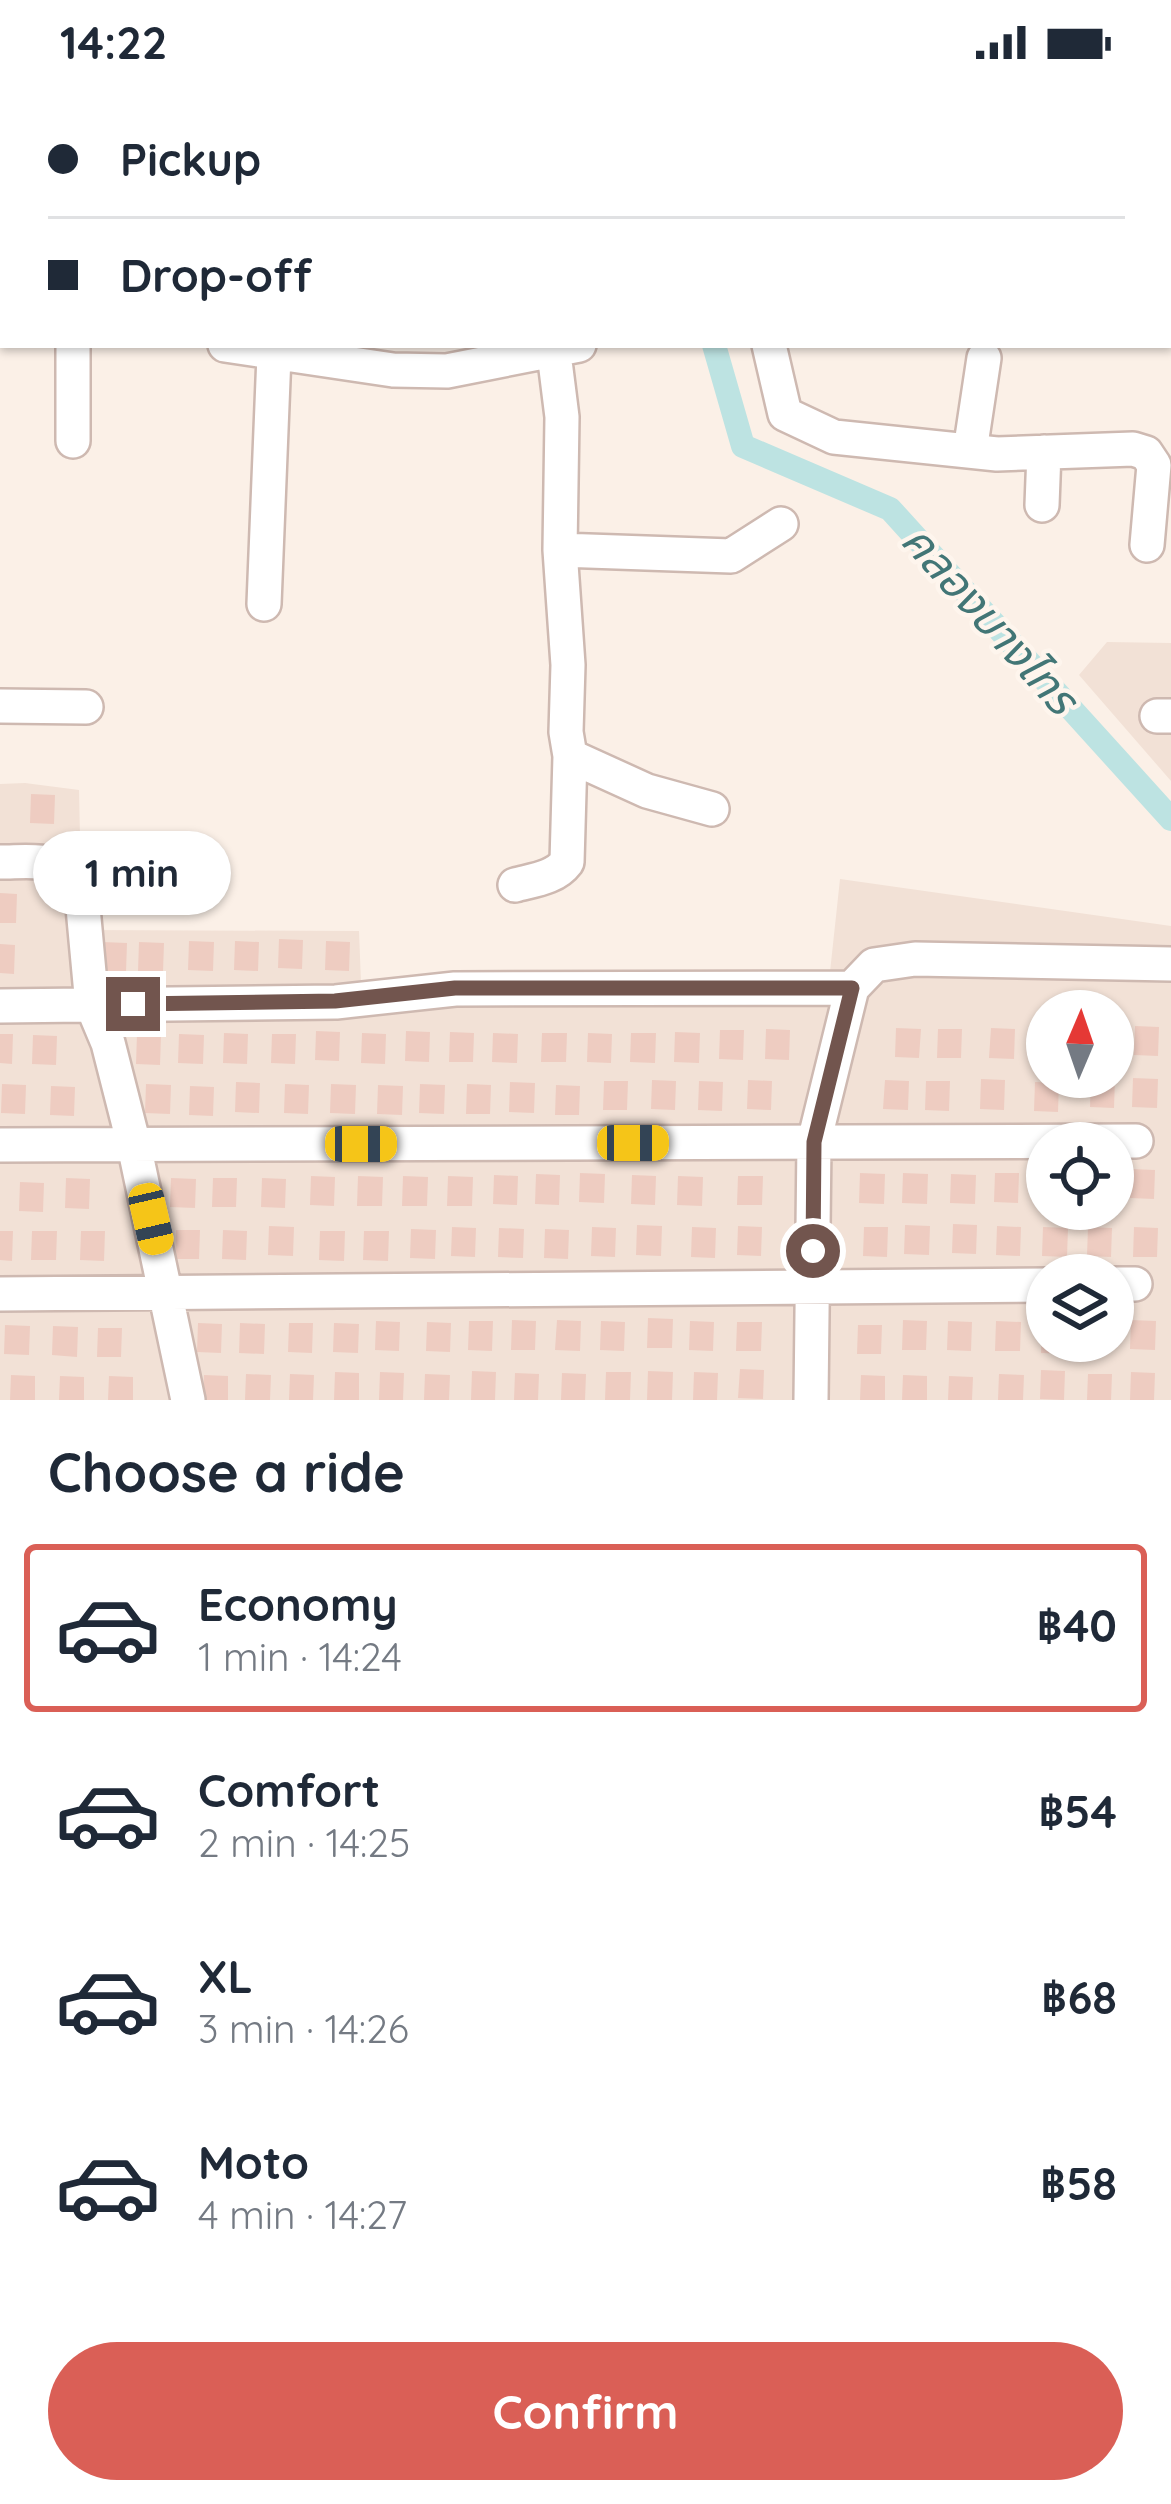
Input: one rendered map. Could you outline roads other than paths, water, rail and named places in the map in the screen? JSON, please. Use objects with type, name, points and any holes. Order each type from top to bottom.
[{"type":"street","points":[[73,348],[73,441]]},
{"type":"street","points":[[240,348],[274,355],[357,355],[447,370],[557,348]]},
{"type":"street","points":[[515,885],[545,878],[567,862],[570,756],[560,550],[562,348]]},
{"type":"street","points":[[770,348],[784,414],[834,437],[970,451],[1133,449],[1146,453],[1154,465],[1147,545]]},
{"type":"street","points":[[264,604],[274,355]]},
{"type":"street","points":[[970,451],[984,358]]},
{"type":"street","points":[[1042,505],[1045,452]]},
{"type":"street","points":[[560,550],[730,556],[781,524]]},
{"type":"street","points":[[0,706],[86,707]]},
{"type":"street","points":[[570,756],[647,791],[712,809]]},
{"type":"street","points":[[0,862],[49,862],[75,874],[81,886],[92,1005],[108,1043],[134,1145],[188,1400]]},
{"type":"street","points":[[811,1400],[814,1142],[852,988],[874,965],[915,959],[1171,964]]},
{"type":"street","points":[[0,1006],[335,1001],[455,988],[852,988]]},
{"type":"street","points":[[0,1145],[1136,1141]]},
{"type":"street","points":[[0,1294],[1026,1285]]},
{"type":"waterway","name":"คลองบางไทร","points":[[715,348],[743,446],[890,509],[1171,819]]}]
